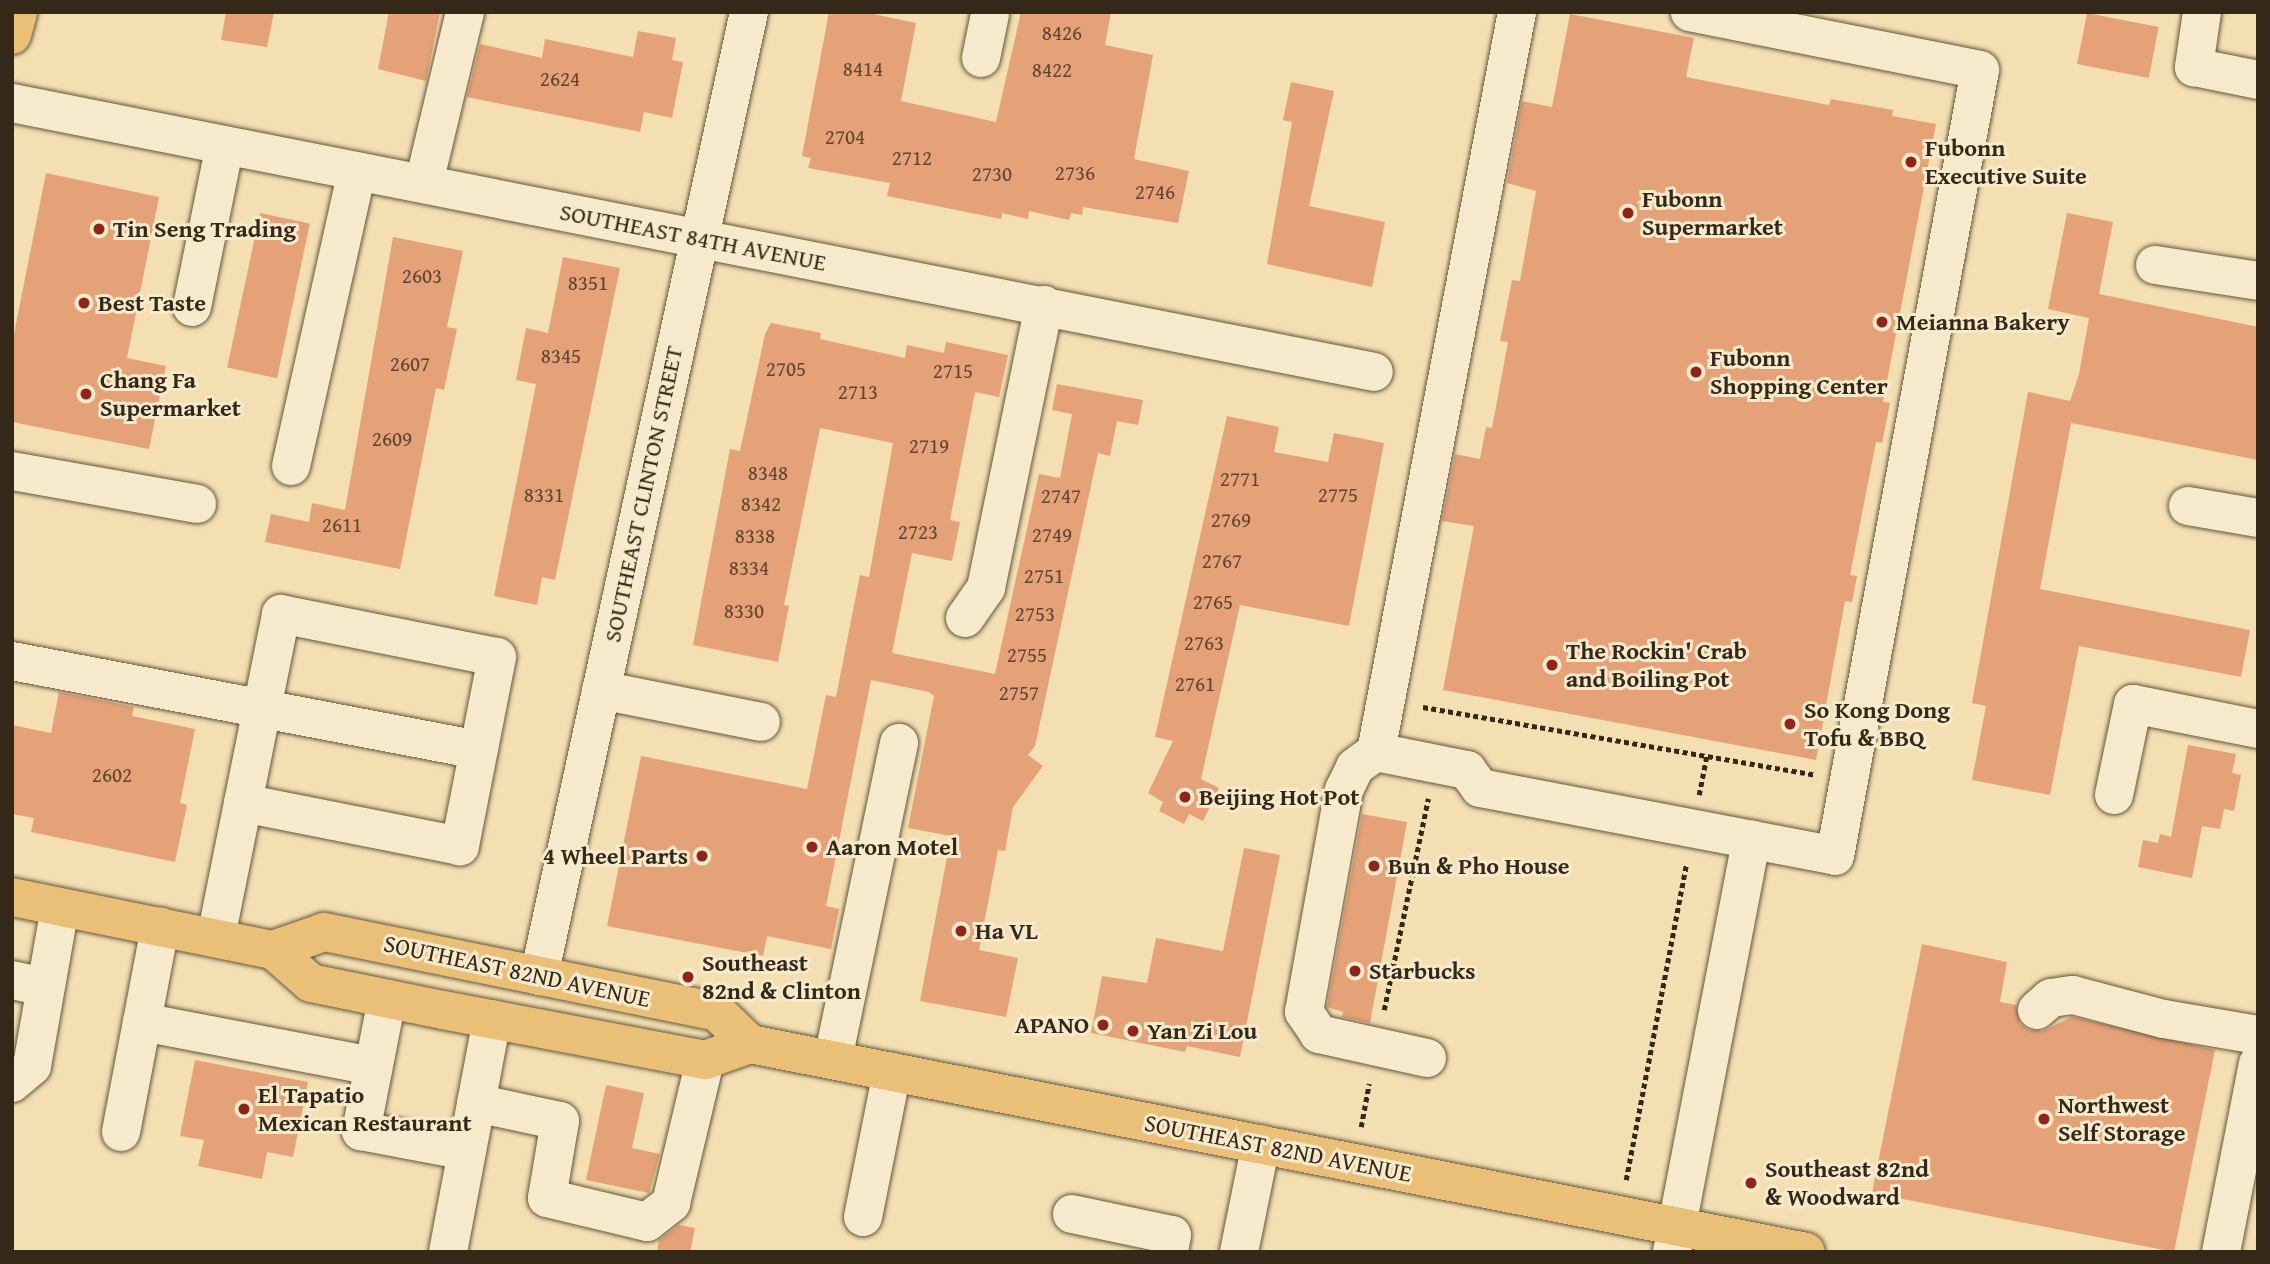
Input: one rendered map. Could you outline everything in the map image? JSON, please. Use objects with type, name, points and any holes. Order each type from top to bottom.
[{"type":"main road","points":[[12,35],[18,12]]},
{"type":"main road","name":"SOUTHEAST 82ND AVENUE","points":[[12,897],[274,950],[311,983],[387,999],[705,1060],[751,1044],[1619,1215],[1674,1239],[1806,1252]]},
{"type":"main road","name":"SOUTHEAST 82ND AVENUE","points":[[274,950],[324,932],[717,1012],[751,1044]]},
{"type":"street","points":[[424,183],[465,12]]},
{"type":"street","name":"SOUTHEAST CLINTON STREET","points":[[539,976],[749,12]]},
{"type":"street","points":[[1376,752],[1517,12]]},
{"type":"street","points":[[1427,1058],[1319,1034],[1306,1018],[1303,1002],[1344,790],[1355,766],[1376,752],[1467,770],[1480,788],[1835,856],[1980,70],[1690,12]]},
{"type":"street","points":[[2202,12],[2194,67],[2258,80]]},
{"type":"street","points":[[981,58],[987,13]]},
{"type":"street","name":"SOUTHEAST 84TH AVENUE","points":[[12,103],[1374,372]]},
{"type":"street","points":[[192,307],[225,145]]},
{"type":"street","points":[[291,466],[357,171]]},
{"type":"street","points":[[2155,265],[2258,281]]},
{"type":"street","points":[[965,618],[986,588],[1044,305]]},
{"type":"street","points":[[12,471],[197,504]]},
{"type":"street","points":[[2188,506],[2258,518]]},
{"type":"street","points":[[216,937],[281,614],[497,657],[460,845],[243,803]]},
{"type":"street","points":[[12,662],[479,750]]},
{"type":"street","points":[[601,690],[761,722]]},
{"type":"street","points":[[2114,795],[2133,704],[2258,729]]},
{"type":"street","points":[[833,1059],[899,743]]},
{"type":"street","points":[[1674,1239],[1751,840]]},
{"type":"street","points":[[12,1083],[33,1066],[29,984],[60,906]]},
{"type":"street","points":[[121,1132],[160,927]]},
{"type":"street","points":[[2037,1010],[2051,999],[2073,995],[2164,1019],[2258,1035]]},
{"type":"street","points":[[387,999],[361,1131],[467,1151]]},
{"type":"street","points":[[448,1252],[492,1019]]},
{"type":"street","points":[[142,1022],[373,1066]]},
{"type":"street","points":[[475,1103],[560,1121],[547,1198],[647,1222],[671,1203],[705,1060]]},
{"type":"street","points":[[863,1217],[892,1072]]},
{"type":"street","points":[[2221,1252],[2257,1074]]},
{"type":"street","points":[[1239,1252],[1261,1144]]},
{"type":"street","points":[[1072,1214],[1172,1236],[1169,1252]]},
{"type":"path","points":[[1355,1163],[1376,1046],[1431,785],[1416,743],[1424,704],[1819,775]]},
{"type":"path","points":[[1619,1215],[1707,754]]},
{"type":"building","points":[[226,12],[274,12],[267,47],[221,40]]},
{"type":"building","points":[[389,12],[440,12],[426,81],[378,69]]},
{"type":"building","points":[[829,12],[864,12],[916,23],[901,101],[996,122],[1021,12],[1111,12],[1105,45],[1153,55],[1134,159],[1189,171],[1178,223],[1083,207],[1082,215],[1071,213],[1069,220],[1029,211],[1028,219],[1002,213],[1001,219],[887,196],[890,183],[808,168],[811,158],[802,156]]},
{"type":"building","points":[[2087,13],[2159,27],[2149,78],[2077,64]]},
{"type":"building","name":"Fubonn Shopping Center","points":[[1570,14],[1694,38],[1686,77],[1829,105],[1831,99],[1893,110],[1892,116],[1936,124],[1883,402],[1890,403],[1882,443],[1876,442],[1850,575],[1857,576],[1852,602],[1845,601],[1816,760],[1443,690],[1474,526],[1442,521],[1455,454],[1480,459],[1486,427],[1492,428],[1508,342],[1500,341],[1512,280],[1520,281],[1536,191],[1507,183],[1522,101],[1552,107]]},
{"type":"building","points":[[638,31],[676,38],[672,60],[683,62],[672,118],[644,112],[640,132],[467,97],[480,44],[542,58],[545,39],[633,57]]},
{"type":"building","points":[[1291,82],[1334,91],[1309,206],[1385,222],[1372,287],[1267,264],[1292,122],[1283,120]]},
{"type":"building","points":[[46,173],[159,197],[127,358],[166,366],[149,449],[12,422],[12,344]]},
{"type":"building","points":[[260,213],[310,224],[277,378],[227,368]]},
{"type":"building","points":[[2067,213],[2113,222],[2099,294],[2258,327],[2258,460],[2071,423],[2040,589],[2250,630],[2241,677],[2079,646],[2050,795],[1972,780],[1986,706],[1972,703],[2028,392],[2070,401],[2079,374],[2089,318],[2048,309]]},
{"type":"building","points":[[393,237],[463,251],[447,327],[457,329],[444,390],[436,388],[400,569],[265,542],[271,514],[309,522],[312,503],[345,510]]},
{"type":"building","points":[[563,257],[620,268],[555,580],[542,577],[537,605],[494,596],[536,384],[516,380],[526,328],[548,333]]},
{"type":"building","points":[[771,323],[821,333],[820,339],[905,358],[907,345],[944,353],[946,342],[1008,355],[999,397],[975,392],[950,520],[960,522],[952,561],[912,553],[892,653],[995,674],[1039,474],[1060,478],[1072,414],[1052,410],[1057,384],[1143,400],[1138,425],[1117,421],[1110,456],[1098,453],[1035,746],[1028,755],[1043,766],[1013,807],[1005,851],[998,850],[979,950],[1018,958],[1006,1017],[920,1001],[951,836],[908,828],[934,696],[929,692],[871,680],[826,906],[839,909],[831,949],[767,936],[763,956],[607,926],[641,756],[807,789],[826,695],[836,697],[860,575],[869,577],[893,443],[820,428],[784,605],[789,606],[778,662],[693,645],[730,449],[740,451],[765,334]]},
{"type":"building","points":[[1227,416],[1279,427],[1274,452],[1328,462],[1334,433],[1384,443],[1349,626],[1240,605],[1201,779],[1219,788],[1203,821],[1189,814],[1184,824],[1159,811],[1163,802],[1148,793],[1173,741],[1155,737]]},
{"type":"building","points":[[59,692],[134,707],[132,716],[195,729],[180,803],[187,805],[175,862],[31,832],[34,818],[12,814],[12,725],[51,733]]},
{"type":"building","points":[[2188,745],[2236,754],[2232,773],[2241,775],[2234,811],[2224,809],[2220,829],[2202,826],[2192,878],[2138,867],[2143,840],[2158,843],[2160,834],[2171,837]]},
{"type":"building","points":[[1362,814],[1407,822],[1370,1023],[1342,1017],[1343,1012],[1327,1007]]},
{"type":"building","points":[[1244,848],[1280,855],[1240,1057],[1187,1046],[1185,1052],[1091,1033],[1102,976],[1147,983],[1156,938],[1223,951]]},
{"type":"building","name":"Northwest Self Storage","points":[[1922,944],[2007,962],[2000,1002],[2016,1005],[2020,1024],[2029,1030],[2042,1031],[2072,1017],[2215,1050],[2174,1252],[1872,1193]]},
{"type":"building","name":"El Tapatio Mexican Restaurant","points":[[195,1060],[308,1082],[293,1157],[267,1152],[262,1179],[198,1166],[204,1140],[180,1136]]},
{"type":"building","points":[[606,1085],[644,1093],[632,1148],[660,1154],[649,1193],[586,1180]]},
{"type":"building","points":[[679,1225],[695,1228],[690,1252],[657,1252],[659,1240]]},
{"type":"place","name":"Fubonn Executive Suite","points":[[1911,162]]},
{"type":"place","name":"Fubonn Supermarket","points":[[1628,213]]},
{"type":"place","name":"Tin Seng Trading","points":[[99,229]]},
{"type":"place","name":"Best Taste","points":[[84,303]]},
{"type":"place","name":"Meianna Bakery","points":[[1882,322]]},
{"type":"place","name":"Fubonn Shopping Center","points":[[1696,372]]},
{"type":"place","name":"Chang Fa Supermarket","points":[[86,394]]},
{"type":"place","name":"The Rockin' Crab and Boiling Pot","points":[[1552,665]]},
{"type":"place","name":"So Kong Dong Tofu & BBQ","points":[[1790,724]]},
{"type":"place","name":"Beijing Hot Pot","points":[[1185,797]]},
{"type":"place","name":"Aaron Motel","points":[[812,847]]},
{"type":"place","name":"4 Wheel Parts","points":[[702,856]]},
{"type":"place","name":"Bun & Pho House","points":[[1374,866]]},
{"type":"place","name":"Ha VL","points":[[961,931]]},
{"type":"place","name":"Starbucks","points":[[1355,971]]},
{"type":"place","name":"Southeast 82nd & Clinton","points":[[688,977]]},
{"type":"place","name":"APANO","points":[[1103,1025]]},
{"type":"place","name":"Yan Zi Lou","points":[[1133,1031]]},
{"type":"place","name":"El Tapatio Mexican Restaurant","points":[[244,1109]]},
{"type":"place","name":"Northwest Self Storage","points":[[2044,1119]]},
{"type":"place","name":"Southeast 82nd & Woodward","points":[[1751,1183]]}]
